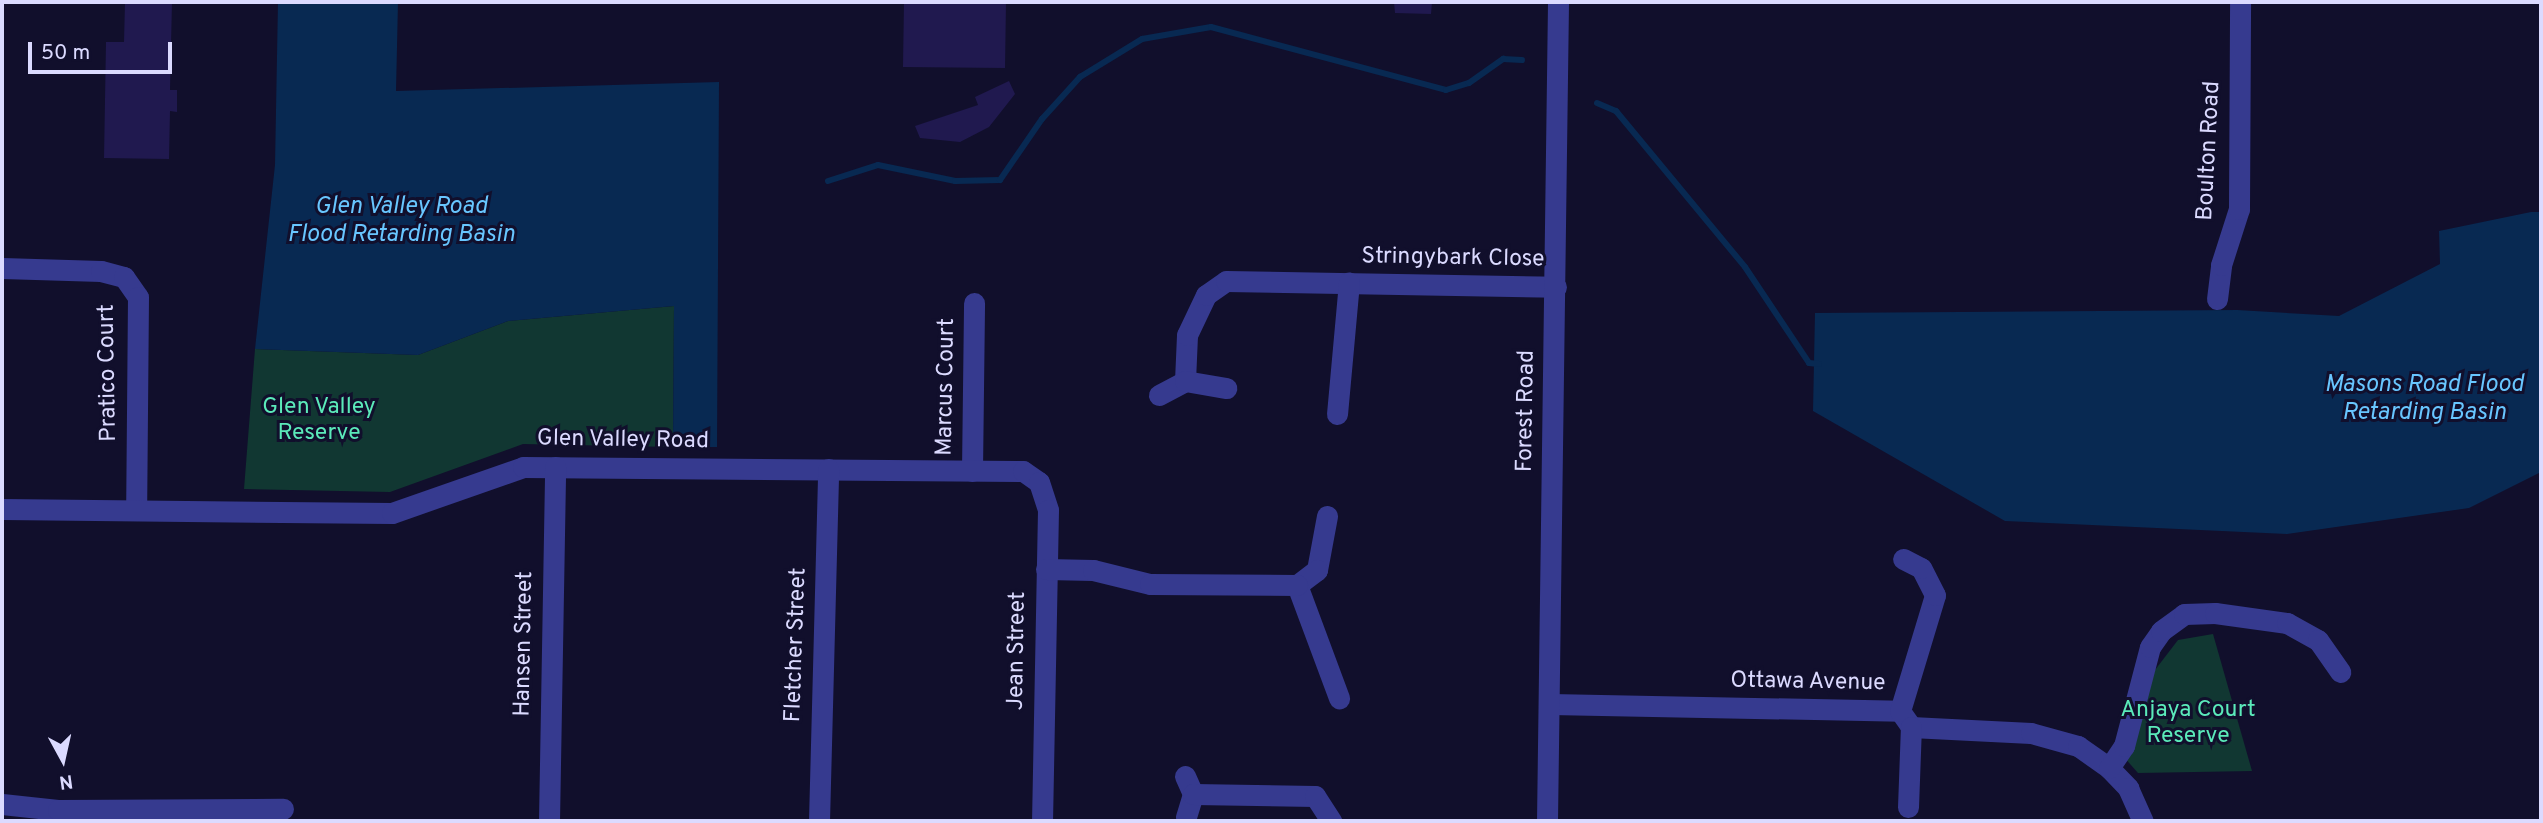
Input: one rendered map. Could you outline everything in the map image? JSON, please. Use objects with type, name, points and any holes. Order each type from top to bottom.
[{"type":"street","name":"Forest Road","points":[[1547,821],[1558,2]]},
{"type":"street","name":"Boulton Road","points":[[2217,299],[2221,265],[2239,209],[2240,2]]},
{"type":"street","name":"Pratico Court","points":[[2,268],[101,271],[124,277],[138,298],[136,510]]},
{"type":"street","name":"Stringybark Close","points":[[1185,381],[1187,335],[1206,295],[1226,281],[1556,287]]},
{"type":"street","name":"Stringybark Close","points":[[1337,414],[1349,283]]},
{"type":"street","name":"Marcus Court","points":[[972,471],[974,303]]},
{"type":"street","points":[[1159,395],[1185,381],[1226,388]]},
{"type":"street","name":"Glen Valley Road","points":[[2,509],[392,513],[523,467],[1023,471],[1039,482]]},
{"type":"street","name":"Hansen Street","points":[[549,821],[555,467]]},
{"type":"street","name":"Fletcher Street","points":[[818,821],[828,470]]},
{"type":"street","name":"Jean Street","points":[[1039,482],[1048,510],[1042,821]]},
{"type":"street","points":[[1046,569],[1093,570],[1150,584],[1297,585],[1317,570],[1327,516]]},
{"type":"street","points":[[1903,559],[1921,568],[1935,595],[1906,719],[1908,807]]},
{"type":"street","points":[[1297,585],[1339,698]]},
{"type":"street","points":[[2109,768],[2124,746],[2150,647],[2161,631],[2184,614],[2215,613],[2287,623],[2318,640],[2340,672]]},
{"type":"street","name":"Ottawa Avenue","points":[[1550,704],[1906,719],[2031,733],[2078,746],[2109,768],[2128,788],[2143,821]]},
{"type":"street","points":[[1186,817],[1189,785],[1315,796],[1331,821]]},
{"type":"street","points":[[2,804],[58,810],[283,809]]},
{"type":"green space","name":"Glen Valley Reserve","points":[[674,306],[673,447],[523,444],[390,492],[244,489],[255,349],[418,355],[508,321]]},
{"type":"green space","name":"Anjaya Court Reserve","points":[[2213,634],[2252,771],[2138,773],[2123,756],[2155,670],[2178,640]]},
{"type":"water","name":"Glen Valley Road Flood Retarding Basin","points":[[278,2],[398,2],[396,91],[719,82],[717,447],[673,447],[674,306],[508,321],[418,355],[255,349],[275,165]]},
{"type":"water","name":"Masons Road Flood Retarding Basin","points":[[2541,212],[2541,472],[2469,508],[2287,534],[2005,521],[1813,411],[1815,313],[2237,310],[2339,316],[2440,264],[2439,231]]},
{"type":"building","points":[[125,2],[172,2],[170,90],[177,90],[177,112],[170,111],[169,159],[104,158],[106,42],[124,42]]},
{"type":"building","points":[[904,2],[1006,2],[1005,68],[903,67]]},
{"type":"building","points":[[1394,2],[1432,2],[1431,14],[1395,13]]},
{"type":"building","points":[[1009,81],[1015,94],[989,127],[960,142],[920,138],[915,126],[978,105],[975,97]]},
{"type":"waterway","points":[[828,181],[878,165],[955,181],[1000,180],[1042,119],[1080,77],[1142,39],[1211,27],[1446,90],[1469,83],[1503,59],[1522,60]]},
{"type":"waterway","points":[[1597,103],[1616,111],[1745,267],[1809,363],[1819,364]]}]
